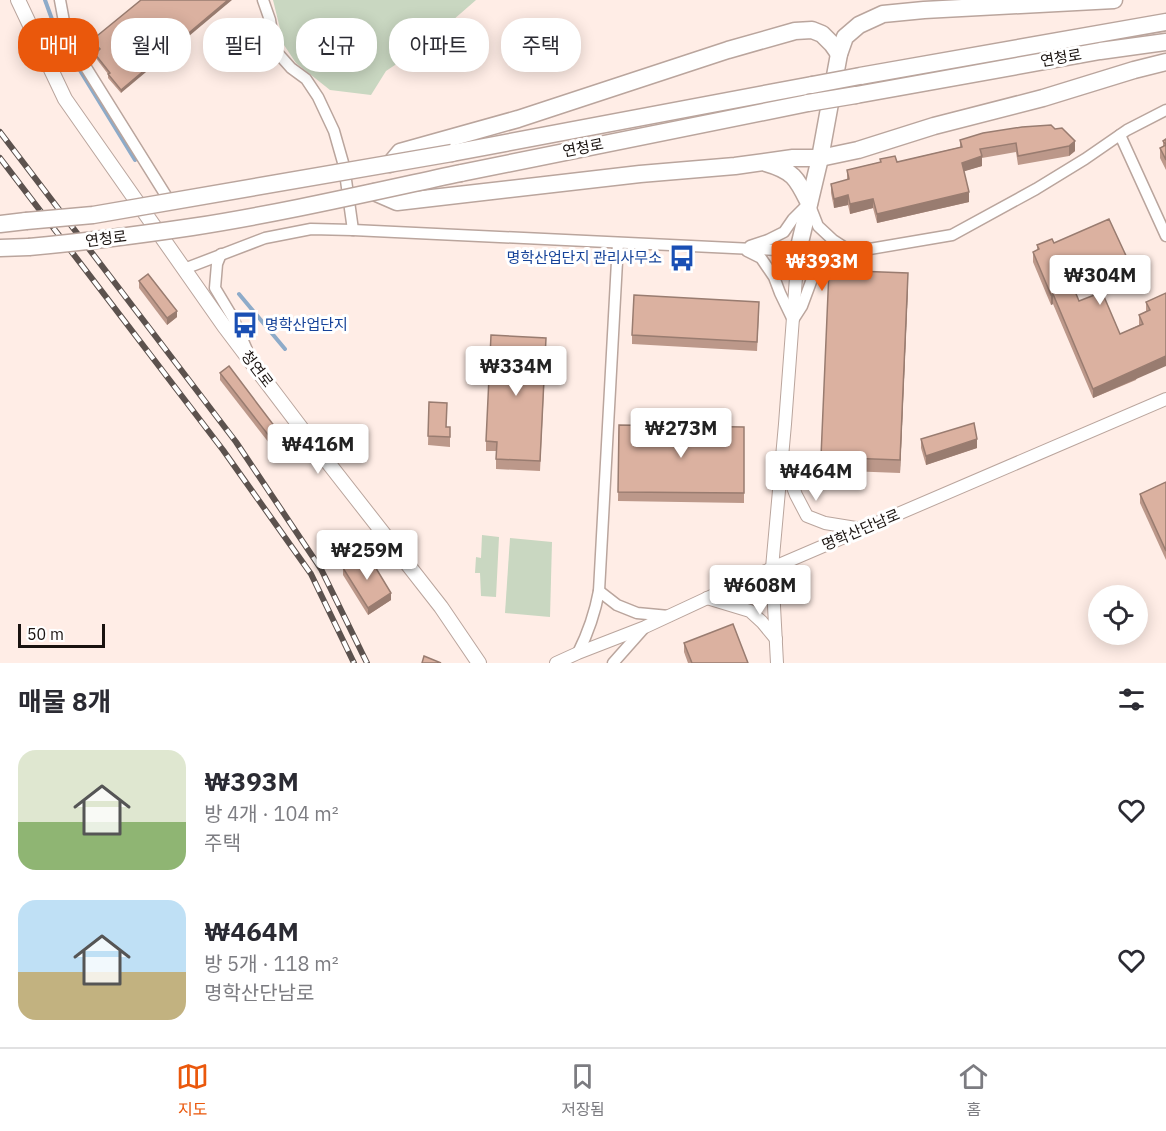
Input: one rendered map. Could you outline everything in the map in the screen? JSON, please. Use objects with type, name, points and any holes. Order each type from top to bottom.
[{"type":"highway","points":[[798,251],[820,158],[839,54],[845,37],[859,25],[883,14],[1114,0]]},
{"type":"highway","name":"연청로","points":[[0,224],[93,215],[390,164],[451,146],[1166,22]]},
{"type":"highway","points":[[451,146],[518,119],[728,50],[795,31],[812,30],[822,34],[839,54]]},
{"type":"highway","name":"연청로","points":[[0,248],[93,241],[194,227],[317,204],[808,103],[1088,53],[1166,42]]},
{"type":"highway","points":[[374,192],[397,202],[793,158],[820,158],[854,151],[934,126],[1043,98],[1166,62]]},
{"type":"highway","points":[[809,203],[823,176],[836,162],[854,151]]},
{"type":"highway","points":[[762,162],[783,168],[797,179],[809,203]]},
{"type":"main road","name":"청연로","points":[[18,0],[65,99],[251,362],[441,607],[479,663]]},
{"type":"street","points":[[60,0],[65,27],[82,61],[170,202]]},
{"type":"street","points":[[264,0],[275,50],[291,68],[306,79],[318,97],[334,131],[344,166],[353,230]]},
{"type":"street","points":[[184,269],[265,238],[311,229],[798,251],[844,251],[891,246],[952,235],[1036,189],[1120,135],[1166,110]]},
{"type":"street","points":[[1120,135],[1166,236]]},
{"type":"street","points":[[741,248],[768,240],[784,232],[809,203],[818,226],[844,251]]},
{"type":"street","points":[[578,653],[595,613],[599,591],[618,243]]},
{"type":"street","points":[[741,248],[761,258],[774,277],[793,320]]},
{"type":"street","points":[[777,663],[772,568],[798,251]]},
{"type":"street","points":[[793,320],[802,306],[815,271],[825,261],[844,251]]},
{"type":"street","points":[[221,254],[217,264],[215,288],[233,318],[251,362]]},
{"type":"street","name":"명학산단남로","points":[[556,663],[645,627],[772,568],[1166,399]]},
{"type":"street","points":[[782,459],[807,516],[825,523],[863,530]]},
{"type":"street","points":[[599,591],[617,605],[637,613],[669,616]]},
{"type":"street","points":[[707,598],[750,611],[776,639]]},
{"type":"street","points":[[613,663],[645,627]]},
{"type":"green space","points":[[273,0],[476,0],[455,18],[389,18],[389,69],[371,95],[330,90],[307,72],[377,72],[377,18],[296,18],[296,63],[284,45],[284,18],[277,18]]},
{"type":"green space","points":[[482,535],[499,537],[496,597],[481,596],[480,573],[475,573],[476,557],[481,558]]},
{"type":"green space","points":[[510,538],[552,542],[550,617],[505,613]]},
{"type":"building","points":[[141,0],[228,0],[207,18],[203,18],[203,21],[191,31],[191,18],[119,18]]},
{"type":"building","points":[[111,24],[111,72],[142,72],[121,90],[99,59],[99,34]]},
{"type":"building","points":[[1051,125],[1055,129],[1062,128],[1075,141],[1069,146],[1018,156],[1016,143],[980,149],[982,156],[962,163],[969,192],[877,214],[873,199],[850,204],[848,195],[834,199],[831,184],[849,179],[847,170],[881,162],[880,159],[895,156],[897,162],[962,147],[960,140],[983,133]]},
{"type":"building","points":[[1166,145],[1166,160],[1160,148]]},
{"type":"building","points":[[1109,219],[1128,260],[1072,284],[1079,301],[1102,292],[1120,334],[1143,324],[1139,315],[1150,310],[1146,302],[1166,293],[1166,356],[1093,389],[1033,252],[1039,249],[1037,245],[1052,239],[1054,243]]},
{"type":"building","points":[[829,270],[908,273],[900,460],[821,457]]},
{"type":"building","points":[[148,274],[177,311],[167,318],[139,281]]},
{"type":"building","points":[[634,295],[759,302],[757,342],[632,335]]},
{"type":"building","points":[[491,335],[546,338],[540,461],[496,459],[497,442],[486,441]]},
{"type":"building","points":[[229,366],[300,456],[280,450],[220,373]]},
{"type":"building","points":[[429,402],[447,403],[446,427],[450,427],[450,437],[428,436]]},
{"type":"building","points":[[974,423],[977,439],[926,456],[921,439]]},
{"type":"building","points":[[619,425],[744,427],[744,493],[618,492]]},
{"type":"building","points":[[1166,482],[1166,551],[1140,494]]},
{"type":"building","points":[[372,538],[381,552],[372,557],[363,543]]},
{"type":"building","points":[[368,555],[391,593],[368,608],[343,568]]},
{"type":"building","points":[[733,624],[748,663],[692,663],[684,643]]},
{"type":"building","points":[[424,656],[441,663],[422,663]]},
{"type":"waterway","points":[[45,0],[57,33],[135,160]]},
{"type":"waterway","points":[[239,294],[285,349]]},
{"type":"railway","points":[[0,132],[236,442],[321,569],[367,663]]},
{"type":"railway","points":[[0,158],[223,450],[311,574],[354,663]]},
{"type":"place","name":"명학산업단지 관리사무소","points":[[682,258]]},
{"type":"place","name":"명학산업단지","points":[[245,325]]}]
